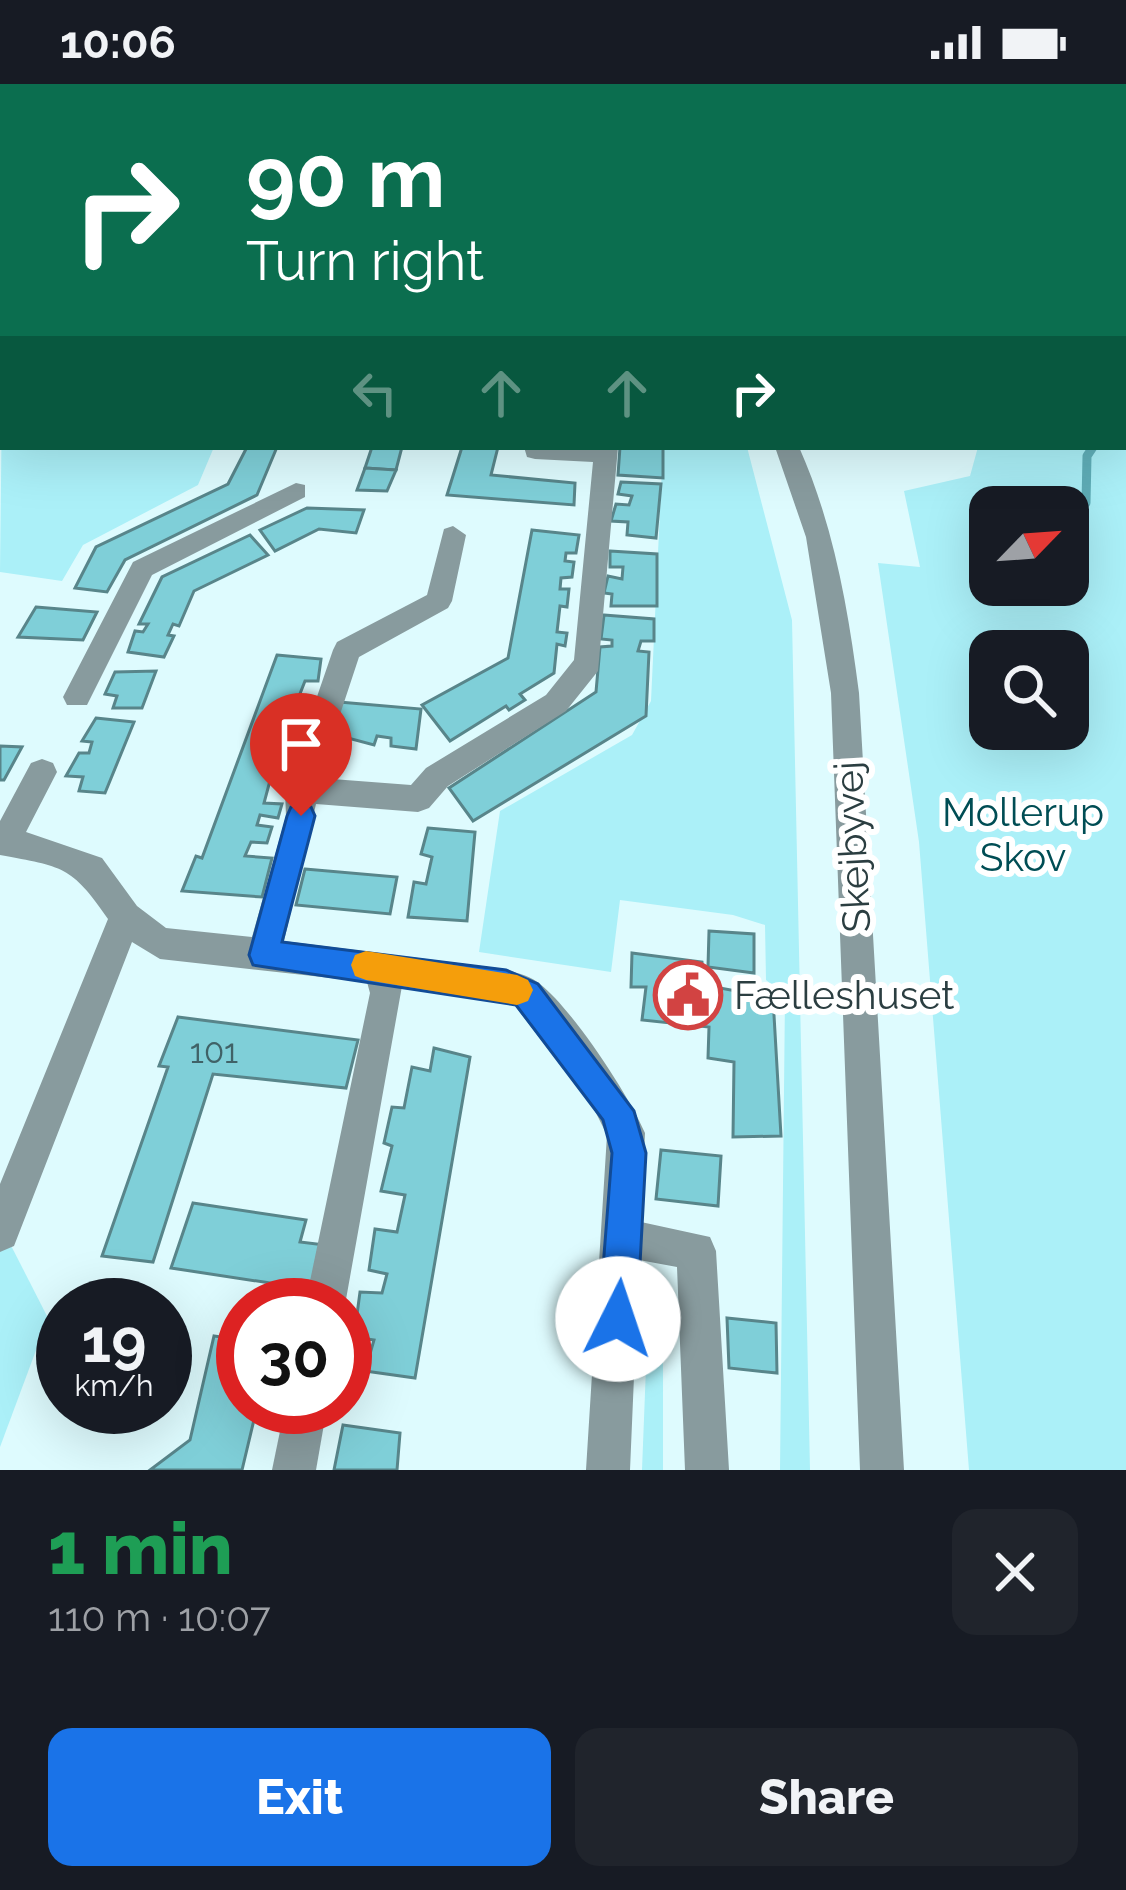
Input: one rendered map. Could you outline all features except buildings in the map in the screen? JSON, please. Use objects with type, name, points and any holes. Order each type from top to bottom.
[{"type":"street","points":[[300,790],[418,799],[437,777],[556,704],[588,663],[606,451],[535,450]]},
{"type":"street","name":"Skejbyvej","points":[[788,450],[820,536],[834,601],[845,694],[882,1470]]},
{"type":"street","points":[[77,697],[142,569],[296,491]]},
{"type":"street","points":[[264,955],[301,816],[300,790],[347,650],[439,601],[453,535]]},
{"type":"street","points":[[42,772],[3,842],[47,850],[91,868],[125,917],[160,943],[506,985],[527,994],[548,1018],[606,1094],[626,1132],[608,1470]]},
{"type":"street","points":[[0,1232],[125,917]]},
{"type":"street","points":[[330,1278],[387,993],[380,967]]},
{"type":"street","points":[[623,1238],[696,1251],[707,1470]]},
{"type":"street","points":[[294,1470],[301,1434]]},
{"type":"green space","points":[[1,450],[213,450],[198,485],[83,545],[62,581],[0,572]]},
{"type":"green space","points":[[663,450],[748,450],[792,620],[810,1470],[780,1470],[785,996],[766,980],[765,925],[733,915],[620,900],[611,972],[479,952],[500,811],[632,735],[651,701]]},
{"type":"green space","name":"Mollerup Skov","points":[[977,450],[1126,450],[1126,1470],[969,1470],[919,842],[878,563],[920,567],[904,491],[970,476]]},
{"type":"green space","points":[[0,1224],[36,1294],[36,1350],[0,1447]]},
{"type":"green space","points":[[663,1306],[663,1470],[642,1470],[648,1316]]},
{"type":"waterway","points":[[1086,486],[1091,450]]},
{"type":"slow traffic","points":[[366,965],[517,990]]},
{"type":"place","name":"Fælleshuset","points":[[688,995]]},
{"type":"route","points":[[301,816],[264,955],[506,985],[527,994],[617,1111],[629,1153],[618,1319]]}]
